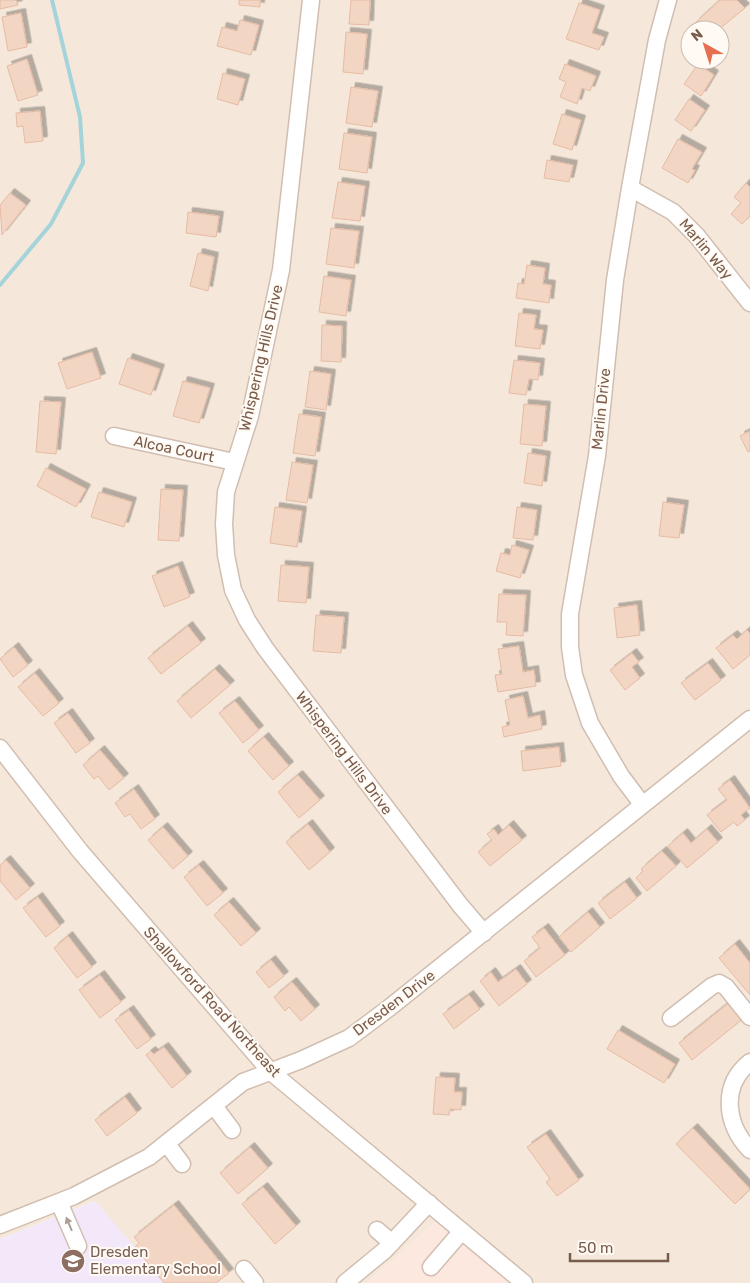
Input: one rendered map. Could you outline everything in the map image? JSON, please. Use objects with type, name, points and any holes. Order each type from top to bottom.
[{"type":"street","name":"Whispering Hills Drive","points":[[311,0],[281,270],[250,416],[226,492],[224,524],[226,555],[233,590],[247,620],[265,648],[460,905],[484,933]]},
{"type":"street","name":"Marlin Drive","points":[[642,804],[621,776],[590,723],[574,675],[570,647],[570,614],[597,456],[615,280],[657,40],[668,0]]},
{"type":"street","name":"Marlin Way","points":[[630,188],[673,212],[697,236],[750,303]]},
{"type":"street","name":"Alcoa Court","points":[[114,436],[234,462]]},
{"type":"street","name":"Dresden Drive","points":[[0,1225],[59,1202],[149,1156],[243,1082],[301,1060],[348,1038],[484,933],[750,718]]},
{"type":"street","name":"Shallowford Road Northeast","points":[[0,748],[80,851],[270,1071],[524,1283]]},
{"type":"street","points":[[671,1018],[712,986],[720,983],[726,987],[750,1017]]},
{"type":"street","points":[[750,1062],[741,1070],[730,1090],[730,1118],[740,1140],[750,1150]]},
{"type":"street","points":[[214,1106],[232,1130]]},
{"type":"street","points":[[166,1144],[182,1164]]},
{"type":"street","points":[[59,1202],[78,1246]]},
{"type":"street","points":[[345,1283],[392,1243],[429,1203]]},
{"type":"street","points":[[377,1230],[392,1243]]},
{"type":"street","points":[[430,1267],[462,1231]]},
{"type":"street","points":[[244,1269],[255,1283]]},
{"type":"shaded area","points":[[0,0],[750,0],[750,1283],[524,1283],[440,1218],[367,1283],[166,1283],[94,1201],[0,1239]]},
{"type":"shaded area","name":"Dresden Elementary School","points":[[95,1201],[166,1283],[0,1283],[0,1239]]},
{"type":"shaded area","points":[[440,1218],[524,1283],[367,1283]]},
{"type":"building","points":[[0,0],[16,0],[18,5],[0,9]]},
{"type":"building","points":[[239,0],[260,0],[260,7],[239,5]]},
{"type":"building","points":[[351,0],[370,0],[369,25],[349,24]]},
{"type":"building","points":[[720,0],[737,0],[745,8],[730,20],[698,20]]},
{"type":"building","points":[[579,3],[600,10],[592,33],[604,37],[599,50],[566,39]]},
{"type":"building","points":[[21,13],[27,47],[8,51],[2,17]]},
{"type":"building","points":[[240,20],[259,25],[251,55],[217,46],[222,27],[237,31]]},
{"type":"building","points":[[346,32],[367,34],[363,74],[343,72]]},
{"type":"building","points":[[27,59],[38,95],[18,101],[7,66]]},
{"type":"building","points":[[565,64],[596,76],[590,91],[582,88],[577,104],[560,97],[566,82],[559,79]]},
{"type":"building","points":[[694,70],[707,70],[714,75],[701,96],[684,84]]},
{"type":"building","points":[[223,73],[245,79],[238,105],[217,99]]},
{"type":"building","points":[[351,87],[378,91],[372,127],[346,123]]},
{"type":"building","points":[[689,99],[705,110],[691,131],[675,120]]},
{"type":"building","points":[[40,111],[43,141],[25,143],[23,126],[17,127],[16,113]]},
{"type":"building","points":[[562,114],[581,120],[572,150],[553,144]]},
{"type":"building","points":[[344,133],[372,137],[367,173],[339,169]]},
{"type":"building","points":[[678,139],[702,152],[692,169],[695,170],[688,183],[662,168]]},
{"type":"building","points":[[547,160],[573,165],[569,182],[544,178]]},
{"type":"building","points":[[338,182],[365,186],[360,221],[332,218]]},
{"type":"building","points":[[746,183],[750,187],[750,216],[742,224],[731,214],[741,203],[734,197]]},
{"type":"building","points":[[10,193],[26,205],[2,235],[0,205]]},
{"type":"building","points":[[188,212],[219,216],[216,237],[186,233]]},
{"type":"building","points":[[331,228],[359,231],[354,268],[326,264]]},
{"type":"building","points":[[198,253],[214,257],[208,291],[190,286]]},
{"type":"building","points":[[527,265],[545,268],[543,284],[551,285],[549,303],[516,298],[518,283],[524,284]]},
{"type":"building","points":[[324,276],[351,280],[346,316],[319,312]]},
{"type":"building","points":[[519,313],[536,315],[534,329],[543,330],[540,349],[515,346]]},
{"type":"building","points":[[322,325],[342,326],[341,362],[321,361]]},
{"type":"building","points":[[92,352],[101,378],[67,389],[58,363]]},
{"type":"building","points":[[128,358],[160,369],[151,395],[119,384]]},
{"type":"building","points":[[514,360],[540,363],[538,380],[529,379],[526,395],[509,393]]},
{"type":"building","points":[[310,371],[331,374],[326,410],[305,407]]},
{"type":"building","points":[[183,381],[210,388],[199,423],[173,416]]},
{"type":"building","points":[[40,401],[61,402],[56,454],[36,452]]},
{"type":"building","points":[[524,404],[546,406],[542,446],[520,444]]},
{"type":"building","points":[[299,414],[321,417],[315,456],[293,453]]},
{"type":"building","points":[[750,431],[750,451],[748,452],[740,436]]},
{"type":"building","points":[[528,453],[546,456],[542,486],[524,483]]},
{"type":"building","points":[[292,462],[313,465],[307,503],[286,500]]},
{"type":"building","points":[[46,468],[86,489],[76,507],[37,486]]},
{"type":"building","points":[[161,489],[183,490],[179,541],[158,540]]},
{"type":"building","points":[[99,492],[132,502],[124,527],[91,517]]},
{"type":"building","points":[[663,502],[684,505],[679,538],[659,536]]},
{"type":"building","points":[[275,507],[302,511],[297,547],[270,543]]},
{"type":"building","points":[[517,507],[537,510],[533,540],[513,538]]},
{"type":"building","points":[[512,545],[529,550],[520,578],[496,571],[501,553],[510,555]]},
{"type":"building","points":[[281,565],[309,567],[306,603],[278,601]]},
{"type":"building","points":[[178,566],[190,597],[164,607],[152,576]]},
{"type":"building","points":[[499,594],[526,595],[523,636],[506,635],[507,622],[497,622]]},
{"type":"building","points":[[637,605],[640,635],[617,638],[614,608]]},
{"type":"building","points":[[316,615],[344,617],[341,653],[313,651]]},
{"type":"building","points":[[188,626],[201,643],[161,674],[148,658]]},
{"type":"building","points":[[747,630],[750,633],[750,655],[733,669],[716,648],[733,635],[737,639]]},
{"type":"building","points":[[519,646],[523,672],[534,670],[536,686],[498,692],[495,675],[502,674],[498,649]]},
{"type":"building","points":[[14,647],[28,665],[13,677],[0,659]]},
{"type":"building","points":[[632,653],[639,662],[632,667],[640,678],[625,690],[610,670]]},
{"type":"building","points":[[708,663],[721,680],[695,700],[681,683]]},
{"type":"building","points":[[215,669],[230,685],[191,718],[177,701]]},
{"type":"building","points":[[35,673],[59,703],[43,716],[18,687]]},
{"type":"building","points":[[523,696],[528,718],[540,715],[542,729],[504,737],[502,727],[510,725],[505,700]]},
{"type":"building","points":[[235,701],[259,730],[243,743],[219,713]]},
{"type":"building","points":[[68,713],[90,743],[76,753],[54,723]]},
{"type":"building","points":[[264,737],[289,766],[273,780],[248,751]]},
{"type":"building","points":[[559,747],[561,766],[523,771],[521,751]]},
{"type":"building","points":[[100,750],[124,778],[109,790],[98,776],[94,779],[83,765]]},
{"type":"building","points":[[298,775],[320,800],[299,818],[278,792]]},
{"type":"building","points":[[730,780],[750,808],[741,815],[745,820],[737,826],[734,822],[721,832],[707,815],[727,800],[718,789]]},
{"type":"building","points":[[134,789],[155,819],[141,829],[130,814],[125,817],[115,803]]},
{"type":"building","points":[[308,824],[330,852],[309,870],[286,842]]},
{"type":"building","points":[[509,825],[522,840],[490,866],[478,852],[492,840],[487,834],[494,829],[498,835]]},
{"type":"building","points":[[163,827],[188,856],[173,869],[148,840]]},
{"type":"building","points":[[707,829],[718,842],[687,868],[668,846],[683,833],[691,843]]},
{"type":"building","points":[[662,851],[676,866],[647,891],[636,878],[643,871],[641,869]]},
{"type":"building","points":[[6,860],[30,888],[16,900],[0,881],[0,865]]},
{"type":"building","points":[[199,865],[223,893],[207,906],[184,877]]},
{"type":"building","points":[[625,882],[637,898],[610,919],[598,903]]},
{"type":"building","points":[[38,897],[60,926],[46,937],[23,908]]},
{"type":"building","points":[[229,902],[256,933],[241,946],[214,915]]},
{"type":"building","points":[[588,912],[600,927],[571,952],[559,937]]},
{"type":"building","points":[[544,928],[565,955],[536,977],[524,961],[540,948],[532,937]]},
{"type":"building","points":[[68,936],[92,967],[77,978],[54,948]]},
{"type":"building","points":[[735,944],[750,963],[750,995],[719,958]]},
{"type":"building","points":[[271,960],[284,976],[269,988],[256,972]]},
{"type":"building","points":[[516,969],[527,984],[499,1006],[480,981],[491,972],[498,982]]},
{"type":"building","points":[[100,975],[121,1002],[100,1018],[79,990]]},
{"type":"building","points":[[292,982],[315,1009],[301,1021],[289,1007],[285,1011],[274,997]]},
{"type":"building","points":[[469,995],[480,1009],[454,1029],[443,1014]]},
{"type":"building","points":[[731,1001],[744,1018],[692,1060],[679,1043]]},
{"type":"building","points":[[129,1010],[151,1039],[137,1049],[115,1020]]},
{"type":"building","points":[[618,1030],[675,1064],[664,1083],[607,1049]]},
{"type":"building","points":[[164,1047],[187,1076],[172,1088],[146,1055],[151,1051],[154,1054]]},
{"type":"building","points":[[436,1077],[455,1078],[454,1092],[462,1092],[461,1110],[450,1109],[449,1115],[433,1114]]},
{"type":"building","points":[[125,1097],[137,1113],[107,1136],[95,1120]]},
{"type":"building","points":[[693,1128],[750,1189],[735,1204],[676,1144]]},
{"type":"building","points":[[546,1134],[579,1180],[557,1196],[546,1182],[550,1179],[527,1147]]},
{"type":"building","points":[[250,1147],[268,1168],[238,1194],[220,1173]]},
{"type":"building","points":[[263,1187],[296,1226],[275,1244],[242,1204]]},
{"type":"building","points":[[174,1205],[229,1273],[216,1283],[164,1283],[135,1247],[139,1243],[134,1237]]},
{"type":"waterway","points":[[0,285],[51,224],[83,163],[80,117],[52,0]]},
{"type":"place","name":"Dresden Elementary School","points":[[73,1261]]}]
